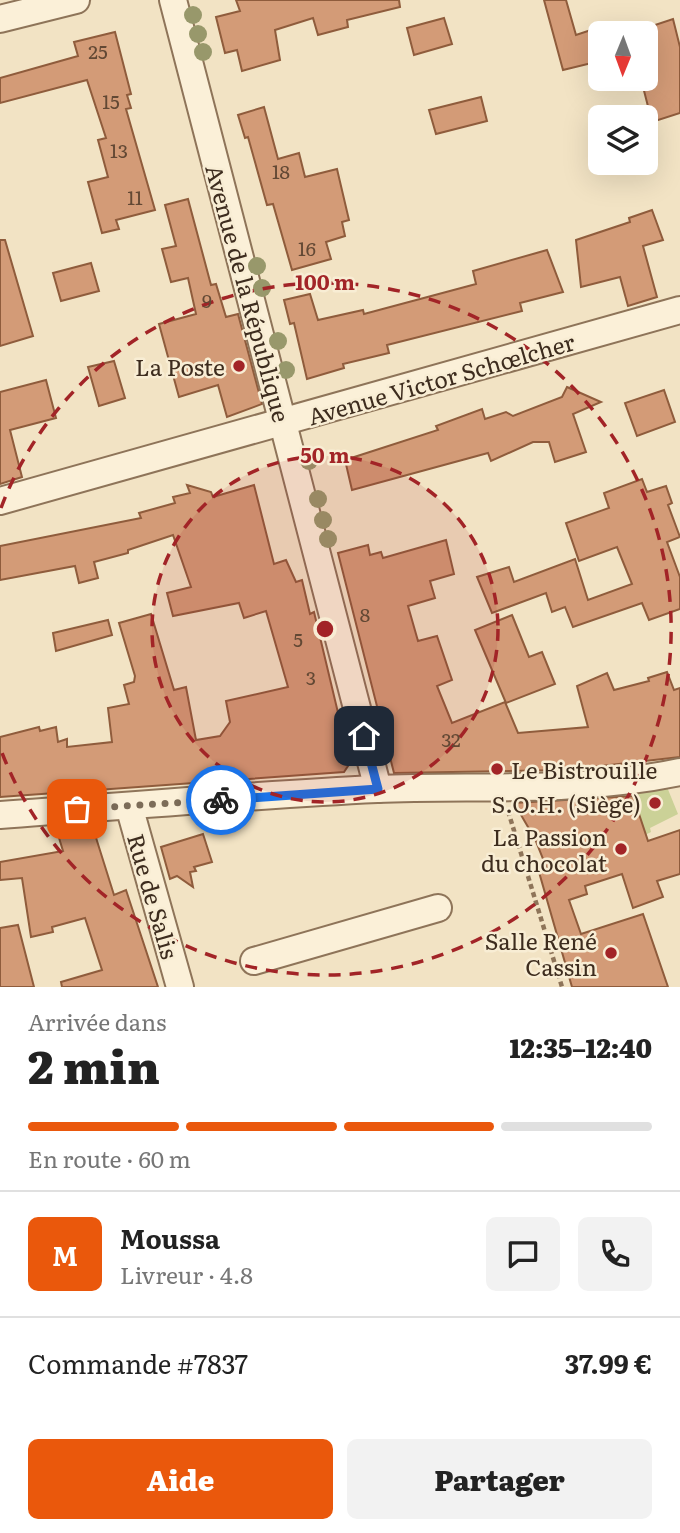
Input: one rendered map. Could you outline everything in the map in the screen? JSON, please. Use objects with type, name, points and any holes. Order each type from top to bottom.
[{"type":"street","points":[[0,19],[76,0]]},
{"type":"street","name":"Avenue de la République","points":[[173,0],[378,789]]},
{"type":"street","name":"Avenue Victor Schœlcher","points":[[0,501],[680,310]]},
{"type":"street","points":[[0,815],[378,789],[486,788],[647,779],[680,772]]},
{"type":"street","name":"Rue de Salis","points":[[128,806],[180,987]]},
{"type":"street","points":[[254,961],[438,908]]},
{"type":"path","points":[[486,788],[508,810],[562,987]]},
{"type":"green space","name":"S.O.H. (Siège)","points":[[667,787],[678,814],[650,828],[651,832],[645,835],[632,793]]},
{"type":"building","points":[[236,0],[399,0],[400,7],[347,20],[348,27],[318,35],[313,18],[275,30],[280,60],[242,71],[237,50],[225,53],[216,17],[240,11]]},
{"type":"building","points":[[544,0],[566,0],[576,35],[588,31],[588,64],[563,70]]},
{"type":"building","points":[[444,18],[452,44],[414,55],[407,28]]},
{"type":"building","points":[[673,19],[680,47],[680,113],[658,120],[658,105],[648,105],[644,91],[658,91],[658,24]]},
{"type":"building","points":[[115,32],[131,94],[127,95],[131,108],[126,109],[155,210],[116,220],[119,229],[102,233],[88,182],[108,177],[98,140],[106,138],[87,80],[0,103],[0,78],[78,56],[74,42]]},
{"type":"building","points":[[481,97],[487,121],[436,134],[429,110]]},
{"type":"building","points":[[264,107],[278,159],[299,153],[305,177],[337,169],[349,220],[342,222],[345,236],[326,242],[331,259],[292,270],[273,204],[267,205],[248,137],[245,138],[238,115]]},
{"type":"building","points":[[188,199],[211,285],[216,284],[226,317],[238,314],[262,404],[227,417],[218,385],[179,397],[159,324],[196,314],[188,278],[171,282],[162,249],[176,246],[165,205]]},
{"type":"building","points":[[652,210],[663,240],[643,246],[657,297],[628,306],[620,277],[581,287],[576,240],[630,222],[629,218]]},
{"type":"building","points":[[0,240],[5,240],[33,336],[0,346]]},
{"type":"building","points":[[547,250],[563,292],[520,303],[522,311],[387,345],[389,353],[343,364],[344,368],[307,379],[294,323],[290,324],[284,300],[310,294],[318,320],[363,310],[364,314],[476,284],[473,271]]},
{"type":"building","points":[[91,263],[99,291],[61,301],[53,273]]},
{"type":"building","points":[[114,361],[125,398],[99,406],[88,367]]},
{"type":"building","points":[[46,380],[56,418],[10,430],[22,477],[0,484],[0,392]]},
{"type":"building","points":[[567,387],[601,402],[573,414],[586,452],[555,462],[549,442],[533,442],[491,461],[488,453],[352,490],[345,460],[438,430],[436,426],[482,409],[485,419],[506,412],[513,416],[562,397]]},
{"type":"building","points":[[664,390],[675,422],[637,436],[625,403]]},
{"type":"building","points":[[642,479],[647,492],[666,486],[672,503],[668,505],[680,537],[667,542],[680,577],[680,609],[649,620],[642,603],[573,627],[565,607],[552,612],[546,593],[492,613],[477,577],[509,567],[514,582],[575,559],[588,600],[632,584],[617,547],[579,561],[566,523],[609,508],[604,493]]},
{"type":"building","points":[[187,485],[211,492],[213,497],[254,485],[274,564],[286,560],[296,582],[302,580],[310,614],[314,612],[350,763],[344,772],[0,797],[0,737],[39,727],[40,731],[56,727],[58,742],[67,739],[67,747],[112,742],[108,708],[129,704],[124,685],[134,682],[135,676],[119,623],[151,614],[174,690],[186,687],[196,740],[220,736],[230,722],[226,701],[288,687],[266,611],[244,618],[239,603],[173,616],[167,593],[191,587],[173,535],[128,550],[128,553],[94,562],[98,578],[79,583],[75,566],[0,580],[0,546],[141,518],[139,513],[175,503],[173,497],[190,493]]},
{"type":"building","points":[[446,540],[454,574],[430,581],[435,598],[408,606],[418,641],[437,636],[452,680],[437,686],[452,723],[505,702],[518,733],[588,727],[577,686],[607,673],[614,690],[649,681],[648,678],[667,672],[674,690],[680,688],[680,757],[566,770],[394,773],[338,553],[368,545],[370,555],[381,552],[383,558]]},
{"type":"building","points":[[512,615],[529,657],[542,652],[555,684],[506,703],[475,630]]},
{"type":"building","points":[[108,620],[112,635],[56,651],[53,633]]},
{"type":"building","points":[[633,796],[648,841],[680,830],[680,874],[657,881],[663,897],[633,908],[622,874],[585,886],[587,894],[569,900],[581,934],[643,914],[668,987],[572,987],[539,872],[547,869],[535,839],[514,803]]},
{"type":"building","points":[[92,825],[114,895],[126,890],[158,987],[62,987],[61,982],[102,970],[85,918],[52,927],[53,932],[31,937],[22,878],[0,880],[0,862],[63,851],[56,828]]},
{"type":"building","points":[[203,834],[212,862],[194,867],[196,871],[190,872],[193,887],[177,876],[170,879],[161,847]]},
{"type":"building","points":[[18,925],[34,987],[0,987],[0,928]]},
{"type":"way so far","points":[[77,809],[221,800]]},
{"type":"place","name":"La Poste","points":[[239,366]]},
{"type":"place","name":"Le Bistrouille","points":[[497,769]]},
{"type":"place","name":"S.O.H. (Siège)","points":[[655,803]]},
{"type":"place","name":"La Passion du chocolat","points":[[621,849]]},
{"type":"place","name":"Salle René Cassin","points":[[611,953]]},
{"type":"route","points":[[221,800],[378,789],[364,736]]}]
